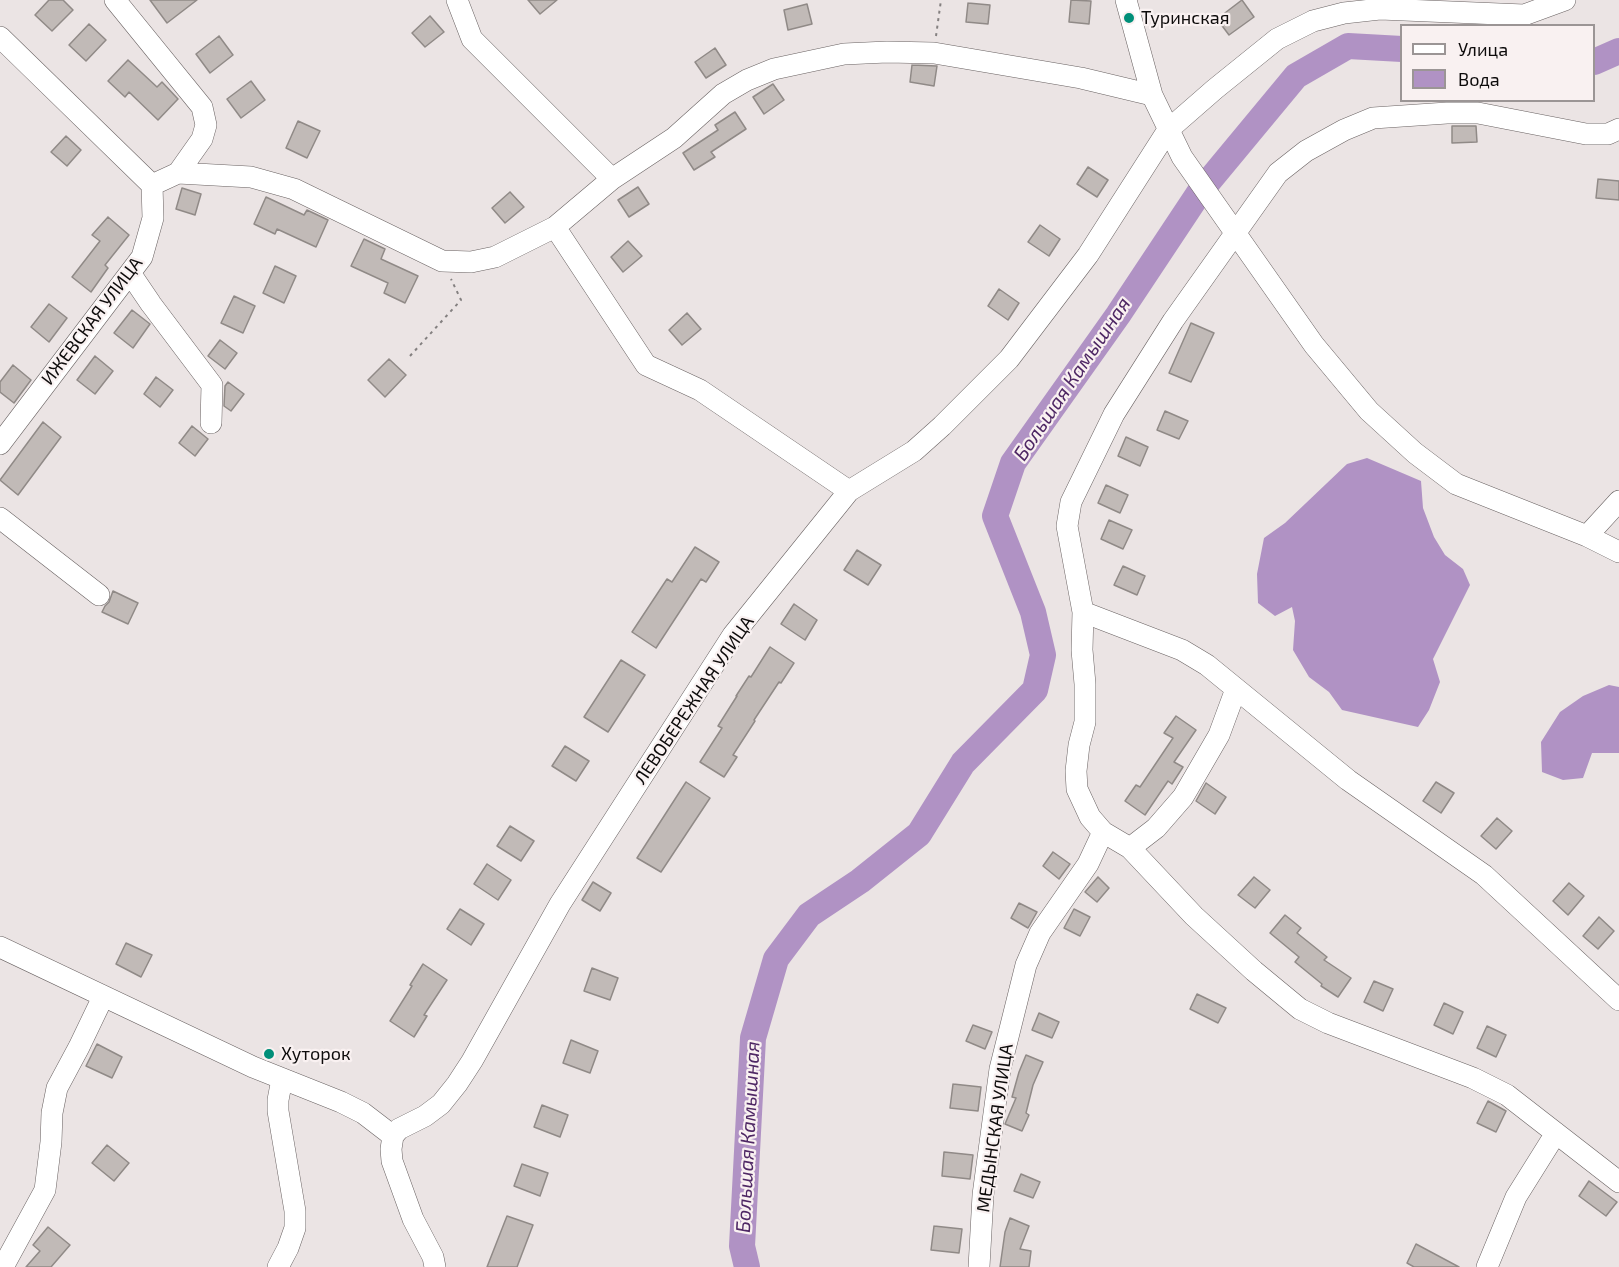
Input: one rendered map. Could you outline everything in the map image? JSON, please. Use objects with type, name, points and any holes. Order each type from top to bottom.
[{"type":"street","points":[[115,0],[202,107],[206,125],[201,139],[177,173]]},
{"type":"street","points":[[457,0],[472,39],[612,179]]},
{"type":"street","points":[[1126,0],[1152,95],[1182,157],[1314,345],[1369,411],[1415,453],[1456,484],[1587,536],[1619,552]]},
{"type":"street","name":"ЛЕВОБЕРЕЖНАЯ УЛИЦА","points":[[393,1136],[399,1129],[425,1116],[441,1104],[457,1084],[560,904],[733,635],[849,491],[914,451],[1009,358],[1088,255],[1168,130],[1278,39],[1313,21],[1344,13],[1380,9],[1524,15],[1565,0]]},
{"type":"street","points":[[0,37],[152,185],[177,173],[251,177],[294,189],[442,261],[471,262],[495,256],[555,227],[612,179],[674,138],[723,94],[747,80],[774,69],[844,54],[934,53],[1081,78],[1152,95]]},
{"type":"street","points":[[1619,129],[1608,134],[1586,134],[1478,113],[1447,112],[1373,118],[1344,130],[1306,151],[1278,173],[1173,321],[1114,414],[1071,502],[1067,526],[1083,612],[1085,722],[1079,745],[1076,771],[1077,789],[1090,817],[1103,832],[1130,848],[1194,916],[1300,1009],[1328,1023],[1473,1078],[1507,1095],[1619,1182]]},
{"type":"street","name":"ИЖЕВСКАЯ УЛИЦА","points":[[0,444],[142,257],[153,218],[152,185]]},
{"type":"street","points":[[555,227],[645,365],[700,390],[849,491]]},
{"type":"street","points":[[130,273],[212,385],[211,423]]},
{"type":"street","points":[[1587,536],[1619,501]]},
{"type":"street","points":[[0,518],[99,595]]},
{"type":"street","points":[[1083,612],[1182,650],[1207,665],[1348,780],[1484,875],[1619,1000]]},
{"type":"street","points":[[1130,848],[1156,828],[1183,797],[1219,735],[1236,689]]},
{"type":"street","name":"МЕДЫНСКАЯ УЛИЦА","points":[[978,1267],[983,1195],[1000,1068],[1026,964],[1040,933],[1088,864],[1103,832]]},
{"type":"street","points":[[0,947],[245,1063],[363,1113],[393,1136],[390,1149],[392,1161],[413,1219],[433,1257],[435,1267]]},
{"type":"street","points":[[3,1267],[45,1190],[52,1113],[57,1088],[103,997]]},
{"type":"street","points":[[278,1267],[295,1228],[295,1211],[278,1111],[282,1079]]},
{"type":"street","points":[[1487,1267],[1516,1197],[1556,1133]]},
{"type":"path","points":[[934,53],[941,0]]},
{"type":"path","points":[[410,356],[461,300],[442,261]]},
{"type":"water","points":[[1367,458],[1421,481],[1423,508],[1434,537],[1445,555],[1463,569],[1470,585],[1433,659],[1440,682],[1429,710],[1418,727],[1342,710],[1329,692],[1309,677],[1293,650],[1295,621],[1292,607],[1275,616],[1258,603],[1257,574],[1264,538],[1285,523],[1347,464]]},
{"type":"water","points":[[1609,685],[1619,687],[1619,753],[1592,753],[1583,778],[1563,780],[1542,772],[1541,742],[1560,712],[1583,696]]},
{"type":"building","points":[[49,0],[63,0],[73,10],[52,31],[35,15]]},
{"type":"building","points":[[150,0],[197,0],[167,23]]},
{"type":"building","points":[[528,0],[557,0],[540,14]]},
{"type":"building","points":[[1071,0],[1091,1],[1089,24],[1069,22]]},
{"type":"building","points":[[1242,0],[1254,17],[1229,35],[1217,19]]},
{"type":"building","points":[[968,3],[990,5],[988,24],[966,22]]},
{"type":"building","points":[[807,4],[812,24],[788,30],[784,10]]},
{"type":"building","points":[[430,16],[444,32],[425,47],[412,33]]},
{"type":"building","points":[[89,24],[106,40],[86,61],[69,45]]},
{"type":"building","points":[[219,36],[233,55],[210,73],[196,54]]},
{"type":"building","points":[[715,48],[726,65],[706,78],[695,62]]},
{"type":"building","points":[[128,60],[157,87],[162,82],[178,99],[158,120],[129,92],[125,97],[108,81]]},
{"type":"building","points":[[912,65],[937,66],[934,86],[910,82]]},
{"type":"building","points":[[251,81],[265,100],[241,118],[227,99]]},
{"type":"building","points":[[773,84],[784,100],[764,114],[753,97]]},
{"type":"building","points":[[735,112],[746,129],[711,152],[715,157],[694,170],[683,153],[718,130],[715,125]]},
{"type":"building","points":[[298,121],[320,131],[307,158],[286,148]]},
{"type":"building","points":[[1452,126],[1476,126],[1477,142],[1452,143]]},
{"type":"building","points":[[66,136],[81,150],[67,166],[51,152]]},
{"type":"building","points":[[1088,167],[1108,180],[1097,197],[1077,184]]},
{"type":"building","points":[[1598,179],[1619,181],[1619,200],[1596,198]]},
{"type":"building","points":[[638,187],[649,204],[629,217],[618,200]]},
{"type":"building","points":[[182,188],[201,194],[195,215],[176,209]]},
{"type":"building","points":[[510,192],[524,207],[505,223],[492,208]]},
{"type":"building","points":[[266,197],[304,215],[307,210],[328,220],[316,247],[277,229],[275,234],[254,224]]},
{"type":"building","points":[[108,217],[129,235],[105,265],[108,268],[91,292],[72,277],[100,241],[92,235]]},
{"type":"building","points":[[1040,225],[1060,239],[1049,256],[1028,242]]},
{"type":"building","points":[[364,239],[385,249],[381,259],[418,276],[405,303],[384,293],[388,283],[351,266]]},
{"type":"building","points":[[628,241],[642,256],[623,272],[611,257]]},
{"type":"building","points":[[275,266],[296,276],[284,303],[263,293]]},
{"type":"building","points":[[999,289],[1019,303],[1008,320],[988,306]]},
{"type":"building","points":[[234,296],[255,306],[243,333],[221,323]]},
{"type":"building","points":[[49,304],[67,318],[49,342],[31,327]]},
{"type":"building","points":[[132,310],[150,324],[133,348],[114,333]]},
{"type":"building","points":[[687,313],[701,329],[682,345],[669,330]]},
{"type":"building","points":[[1191,323],[1214,333],[1191,382],[1169,373]]},
{"type":"building","points":[[220,340],[237,353],[225,369],[208,356]]},
{"type":"building","points":[[95,356],[113,371],[95,394],[77,380]]},
{"type":"building","points":[[389,359],[406,375],[385,397],[368,380]]},
{"type":"building","points":[[13,365],[31,380],[14,403],[0,392],[0,382]]},
{"type":"building","points":[[156,377],[173,390],[160,407],[144,394]]},
{"type":"building","points":[[228,382],[244,394],[231,411],[224,406],[225,386]]},
{"type":"building","points":[[1165,411],[1188,421],[1179,439],[1157,430]]},
{"type":"building","points":[[43,422],[61,437],[18,495],[0,480]]},
{"type":"building","points":[[192,426],[208,439],[195,456],[179,443]]},
{"type":"building","points":[[1126,437],[1148,447],[1140,466],[1118,456]]},
{"type":"building","points":[[1106,485],[1128,495],[1120,513],[1098,503]]},
{"type":"building","points":[[1109,520],[1132,530],[1123,549],[1101,539]]},
{"type":"building","points":[[695,547],[719,562],[706,582],[701,579],[656,648],[632,632],[667,579],[672,582]]},
{"type":"building","points":[[857,550],[881,565],[868,585],[844,570]]},
{"type":"building","points":[[1123,566],[1145,576],[1137,595],[1114,585]]},
{"type":"building","points":[[113,591],[138,603],[128,624],[102,612]]},
{"type":"building","points":[[794,604],[817,620],[805,640],[781,624]]},
{"type":"building","points":[[770,647],[794,663],[754,720],[733,755],[737,757],[724,777],[700,762],[722,728],[718,726],[736,696]]},
{"type":"building","points":[[621,660],[645,675],[608,732],[584,717]]},
{"type":"building","points":[[1176,716],[1196,730],[1174,762],[1183,767],[1172,784],[1168,781],[1145,815],[1125,801],[1136,785],[1140,787],[1173,738],[1164,733]]},
{"type":"building","points":[[565,746],[589,761],[576,781],[552,766]]},
{"type":"building","points":[[686,782],[710,798],[661,872],[637,858]]},
{"type":"building","points":[[1436,782],[1454,793],[1441,813],[1423,801]]},
{"type":"building","points":[[1206,783],[1226,797],[1215,814],[1196,801]]},
{"type":"building","points":[[1497,818],[1512,831],[1496,849],[1481,836]]},
{"type":"building","points":[[510,826],[534,841],[521,861],[497,846]]},
{"type":"building","points":[[1053,852],[1070,864],[1059,879],[1043,866]]},
{"type":"building","points":[[487,864],[511,880],[498,900],[474,884]]},
{"type":"building","points":[[1098,877],[1109,888],[1097,902],[1085,892]]},
{"type":"building","points":[[1254,877],[1270,890],[1255,908],[1238,895]]},
{"type":"building","points":[[593,882],[611,893],[600,911],[582,900]]},
{"type":"building","points":[[1569,883],[1584,896],[1568,915],[1553,901]]},
{"type":"building","points":[[1019,903],[1037,912],[1028,928],[1011,918]]},
{"type":"building","points":[[460,909],[484,924],[471,945],[447,929]]},
{"type":"building","points":[[1074,909],[1090,917],[1080,936],[1064,928]]},
{"type":"building","points":[[1285,915],[1301,928],[1297,933],[1327,957],[1324,960],[1351,978],[1338,997],[1321,986],[1322,984],[1295,962],[1299,957],[1270,933]]},
{"type":"building","points":[[1599,917],[1614,931],[1598,949],[1583,936]]},
{"type":"building","points":[[126,943],[152,955],[141,977],[116,964]]},
{"type":"building","points":[[423,964],[447,980],[424,1015],[427,1016],[414,1037],[390,1021]]},
{"type":"building","points":[[592,968],[618,978],[610,1000],[584,991]]},
{"type":"building","points":[[1374,981],[1393,989],[1383,1011],[1364,1002]]},
{"type":"building","points":[[1197,994],[1226,1008],[1218,1023],[1190,1009]]},
{"type":"building","points":[[1444,1003],[1463,1012],[1453,1034],[1434,1025]]},
{"type":"building","points":[[1039,1013],[1059,1022],[1052,1038],[1032,1030]]},
{"type":"building","points":[[973,1025],[992,1032],[985,1049],[966,1041]]},
{"type":"building","points":[[1487,1026],[1506,1035],[1496,1057],[1477,1048]]},
{"type":"building","points":[[571,1040],[598,1051],[590,1073],[563,1063]]},
{"type":"building","points":[[97,1044],[122,1057],[112,1078],[86,1066]]},
{"type":"building","points":[[1026,1055],[1043,1062],[1033,1085],[1026,1113],[1029,1115],[1022,1131],[1005,1124],[1016,1098],[1012,1097]]},
{"type":"building","points":[[953,1084],[981,1087],[978,1111],[950,1108]]},
{"type":"building","points":[[1488,1101],[1506,1111],[1496,1132],[1477,1123]]},
{"type":"building","points":[[542,1105],[568,1115],[560,1137],[534,1127]]},
{"type":"building","points":[[107,1145],[129,1163],[114,1181],[92,1163]]},
{"type":"building","points":[[944,1152],[973,1155],[970,1179],[942,1176]]},
{"type":"building","points":[[522,1164],[548,1173],[540,1196],[514,1186]]},
{"type":"building","points":[[1021,1174],[1040,1182],[1033,1198],[1014,1191]]},
{"type":"building","points":[[1589,1181],[1617,1202],[1606,1216],[1579,1196]]},
{"type":"building","points":[[507,1216],[533,1225],[517,1267],[487,1267]]},
{"type":"building","points":[[1010,1218],[1029,1226],[1020,1249],[1031,1251],[1029,1267],[1000,1267],[1005,1232]]},
{"type":"building","points":[[934,1226],[962,1229],[959,1253],[931,1250]]},
{"type":"building","points":[[48,1227],[70,1245],[51,1267],[26,1267],[40,1251],[33,1245]]},
{"type":"building","points":[[1416,1244],[1459,1267],[1414,1267],[1407,1263]]},
{"type":"waterway","name":"Большая Камышная","points":[[747,1267],[742,1246],[753,1038],[776,959],[809,915],[860,881],[919,834],[963,763],[1035,690],[1043,655],[1033,612],[995,516],[1013,463],[1118,315],[1199,193],[1296,76],[1348,46],[1400,49]]},
{"type":"waterway","name":"Большая Камышная","points":[[1595,62],[1619,51]]},
{"type":"place","name":"Туринская","points":[[1129,18]]},
{"type":"place","name":"Хуторок","points":[[269,1054]]}]
